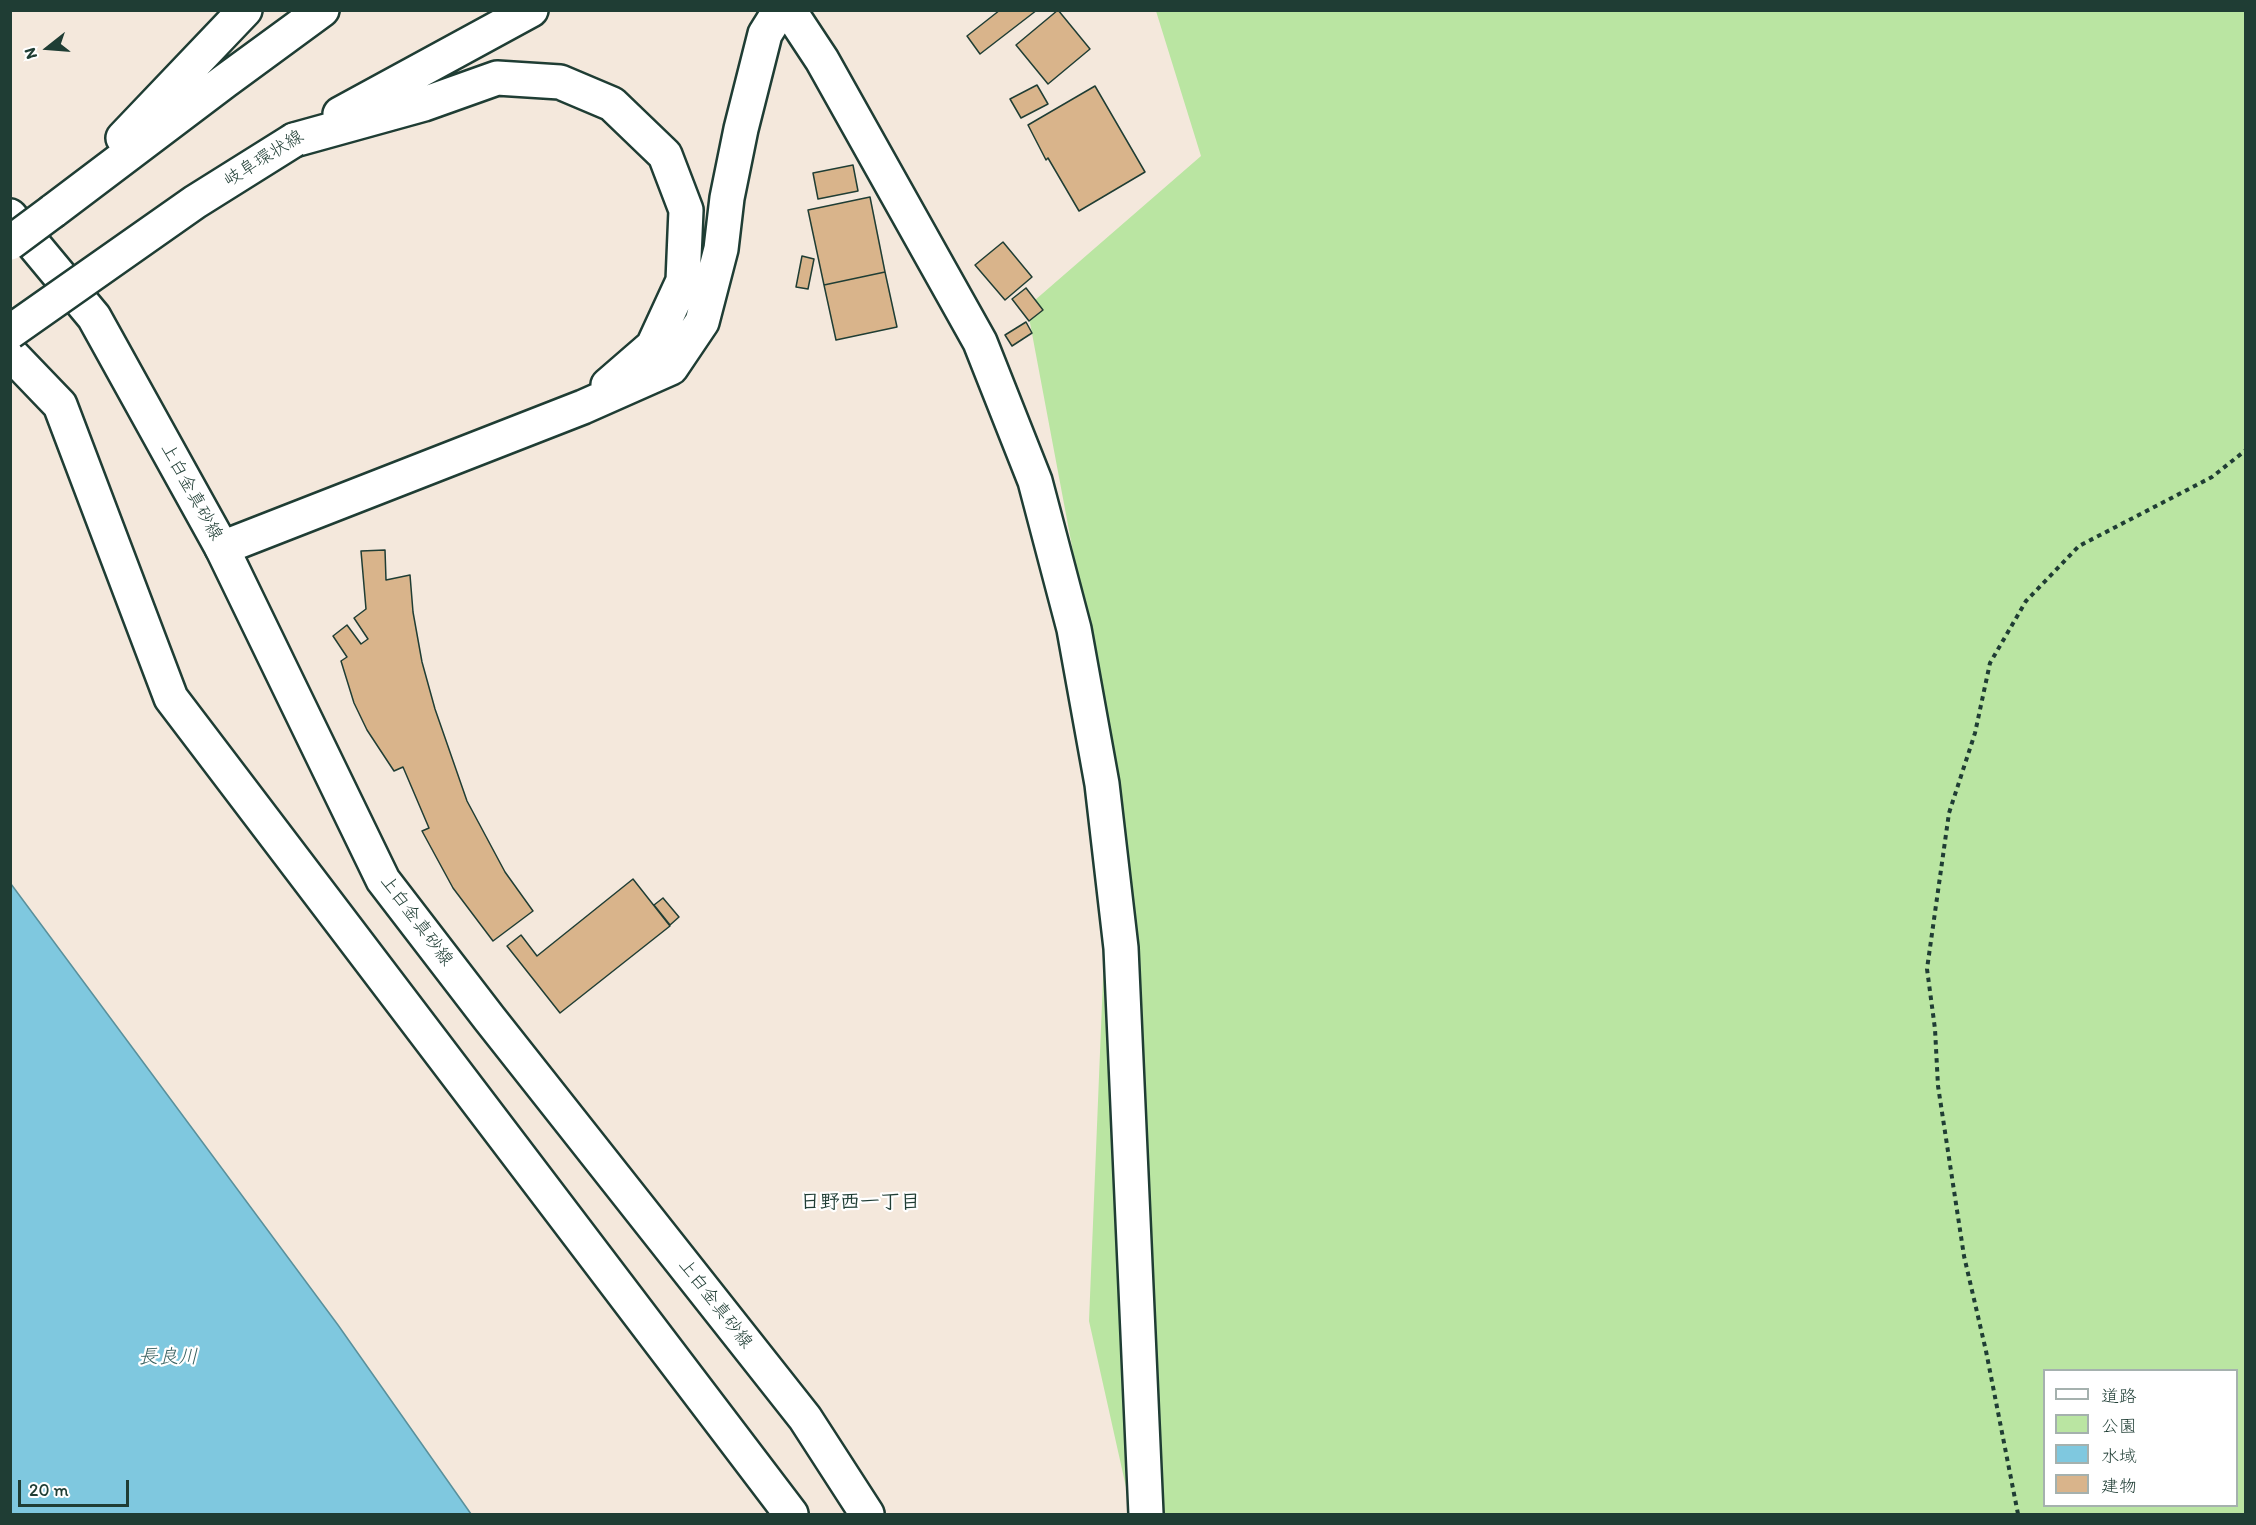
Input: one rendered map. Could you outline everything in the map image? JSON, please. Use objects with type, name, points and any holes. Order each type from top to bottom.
[{"type":"main road","points":[[53,211],[245,10]]},
{"type":"main road","points":[[10,243],[322,10]]},
{"type":"main road","name":"岐阜環状線","points":[[10,332],[195,202],[294,140],[531,10]]},
{"type":"main road","points":[[222,548],[584,407],[672,368],[702,322],[722,249],[727,198],[741,129],[765,34],[780,10]]},
{"type":"main road","points":[[789,10],[822,60],[980,342],[1035,481],[1074,629],[1102,784],[1121,948],[1146,1515]]},
{"type":"main road","points":[[294,140],[424,104],[497,78],[560,82],[612,104],[665,155],[686,210],[683,281],[653,346],[584,407]]},
{"type":"main road","name":"上白金真砂線","points":[[10,216],[94,317],[222,548],[383,880],[805,1418],[867,1515]]},
{"type":"main road","points":[[10,352],[60,405],[171,698],[791,1515]]},
{"type":"path","points":[[2018,1515],[1986,1351],[1964,1256],[1938,1086],[1935,1029],[1928,969],[1949,813],[1975,733],[1990,663],[2026,601],[2079,546],[2212,477],[2246,450]]},
{"type":"green space","points":[[1156,11],[2245,11],[2245,1514],[1132,1514],[1089,1321],[1112,759],[1027,307],[1201,156]]},
{"type":"water","name":"長良川","points":[[11,884],[338,1325],[471,1514],[11,1514]]},
{"type":"building","points":[[1000,10],[1037,10],[980,54],[967,36]]},
{"type":"building","points":[[1058,10],[1090,49],[1048,84],[1016,45]]},
{"type":"building","points":[[1037,85],[1048,104],[1021,118],[1010,99]]},
{"type":"building","points":[[1095,86],[1145,172],[1079,211],[1048,158],[1046,160],[1028,125]]},
{"type":"building","points":[[853,165],[858,191],[818,199],[813,173]]},
{"type":"building","points":[[870,197],[885,272],[824,285],[808,210]]},
{"type":"building","points":[[1003,242],[1032,277],[1005,300],[975,265]]},
{"type":"building","points":[[802,256],[814,259],[808,289],[796,287]]},
{"type":"building","points":[[885,272],[897,327],[836,340],[824,285]]},
{"type":"building","points":[[1026,288],[1043,310],[1029,321],[1012,299]]},
{"type":"building","points":[[1026,322],[1032,333],[1012,346],[1005,335]]},
{"type":"building","points":[[385,550],[386,580],[410,575],[413,612],[422,662],[435,709],[467,801],[505,872],[533,911],[493,941],[453,888],[422,831],[429,828],[403,767],[394,771],[367,730],[354,703],[341,661],[347,657],[333,636],[347,625],[361,644],[368,639],[354,618],[366,609],[361,551]]},
{"type":"building","points":[[633,879],[670,926],[560,1013],[507,946],[521,935],[537,956]]},
{"type":"building","points":[[663,898],[679,917],[670,925],[654,905]]},
{"type":"district","name":"日野西一丁目","points":[[860,1203]]}]
